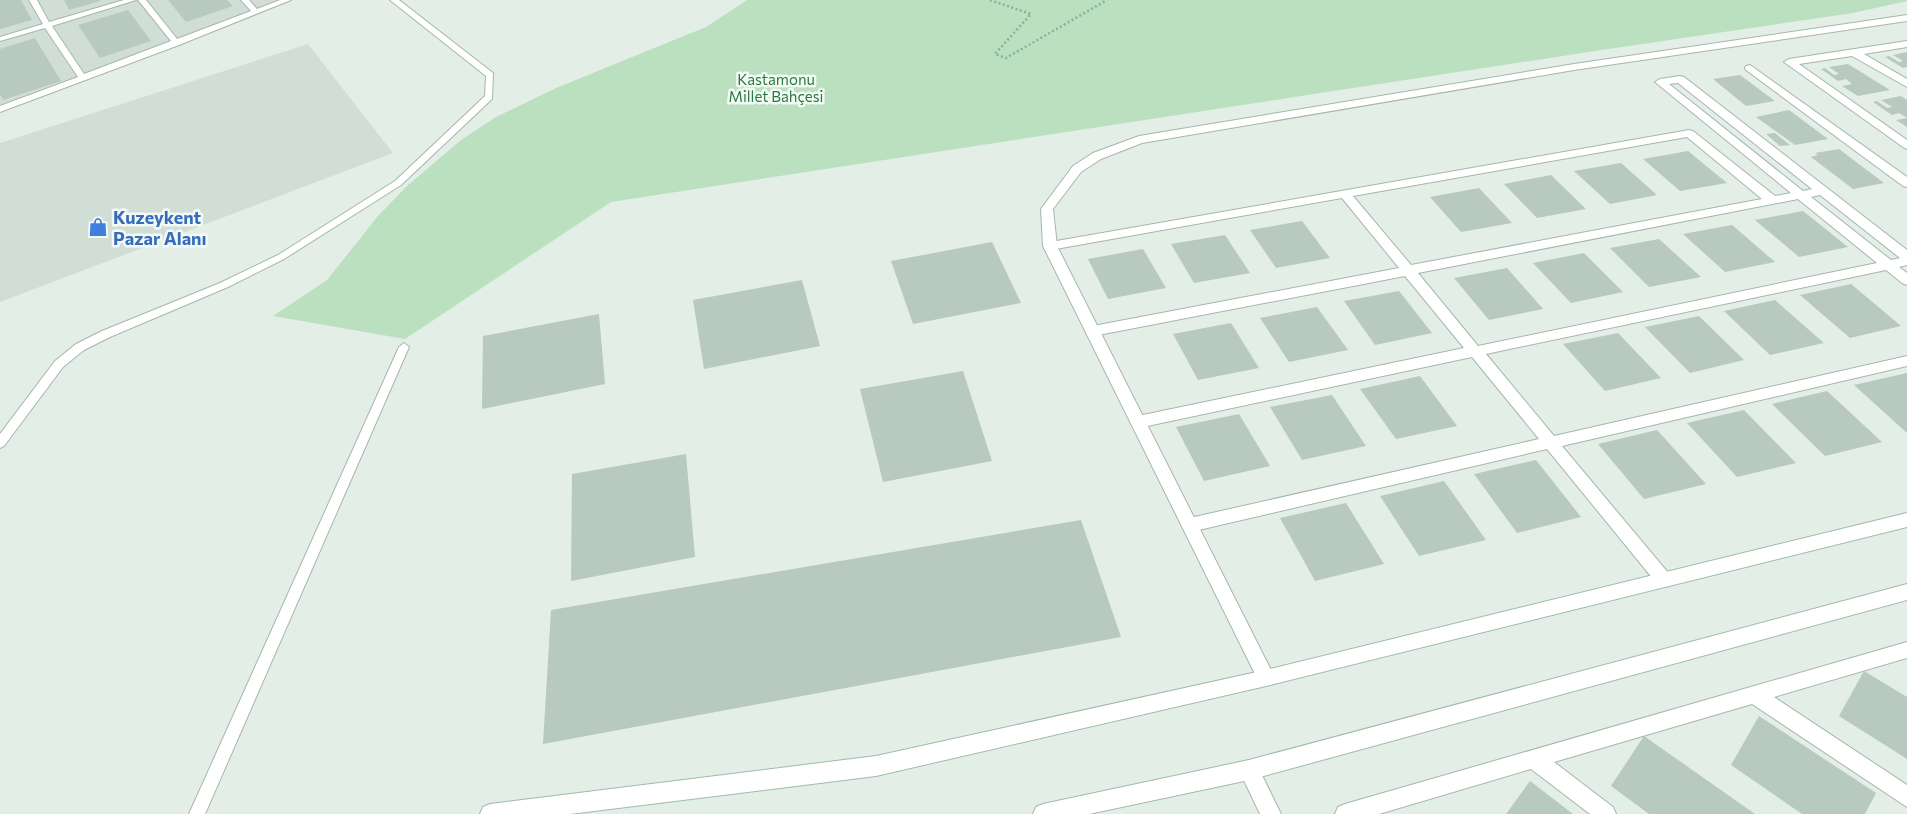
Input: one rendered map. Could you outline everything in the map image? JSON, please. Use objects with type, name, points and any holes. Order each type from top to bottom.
[{"type":"street","points":[[1266,678],[1050,246],[1047,209],[1077,169],[1097,156],[1139,140],[1574,67],[1907,18]]},
{"type":"street","points":[[1907,44],[1789,62],[1907,145]]},
{"type":"street","points":[[1854,52],[1907,84]]},
{"type":"street","points":[[1750,68],[1907,183]]},
{"type":"street","points":[[1907,257],[1680,79],[1660,82],[1907,280]]},
{"type":"street","points":[[1050,246],[1689,132],[1772,200]]},
{"type":"street","points":[[1093,331],[1822,191]]},
{"type":"street","points":[[1344,194],[1664,580]]},
{"type":"street","points":[[1138,422],[1907,261]]},
{"type":"street","points":[[1190,525],[1907,360]]},
{"type":"street","points":[[490,814],[876,766],[1266,678],[1907,520]]},
{"type":"street","points":[[1043,814],[1249,770],[1907,592]]},
{"type":"street","points":[[1345,814],[1907,650]]},
{"type":"street","points":[[1755,695],[1907,797]]},
{"type":"street","points":[[1534,759],[1606,814]]},
{"type":"street","points":[[1249,770],[1271,814]]},
{"type":"lane","points":[[34,0],[47,25],[83,78]]},
{"type":"lane","points":[[0,39],[132,0]]},
{"type":"lane","points":[[142,0],[176,43]]},
{"type":"lane","points":[[244,0],[256,12]]},
{"type":"lane","points":[[0,109],[286,0]]},
{"type":"lane","points":[[0,443],[59,364],[80,347],[106,334],[224,285],[281,257],[398,183],[489,97],[490,75],[394,0]]},
{"type":"lane","points":[[197,814],[404,347]]},
{"type":"path","points":[[990,0],[1031,14],[994,54],[1006,58],[1107,0]]},
{"type":"shaded area","points":[[0,0],[287,0],[0,109]]},
{"type":"shaded area","name":"Kuzeykent Pazar Alanı","points":[[308,44],[393,153],[0,302],[0,143]]},
{"type":"green space","name":"Kastamonu Millet Bahçesi","points":[[747,0],[1907,1],[1853,13],[611,202],[405,339],[273,316],[327,280],[378,216],[407,186],[461,140],[496,117],[556,88],[706,27]]},
{"type":"building","points":[[0,0],[21,0],[32,20],[0,29]]},
{"type":"building","points":[[64,0],[100,0],[100,1],[69,10]]},
{"type":"building","points":[[168,0],[227,0],[233,6],[186,22]]},
{"type":"building","points":[[128,10],[151,41],[100,58],[78,25]]},
{"type":"building","points":[[35,38],[61,81],[3,100],[0,94],[0,49]]},
{"type":"building","points":[[1907,52],[1907,67],[1903,68],[1885,57],[1889,56],[1899,62],[1903,61],[1893,55]]},
{"type":"building","points":[[1848,64],[1890,90],[1858,96],[1842,86],[1852,84],[1846,79],[1838,81],[1821,69],[1825,68],[1834,75],[1839,74],[1829,67]]},
{"type":"building","points":[[1740,75],[1775,101],[1746,106],[1713,79]]},
{"type":"building","points":[[1901,96],[1907,100],[1907,118],[1899,113],[1892,115],[1873,102],[1877,101],[1887,108],[1892,107],[1881,100]]},
{"type":"building","points":[[1789,110],[1828,139],[1795,145],[1756,117]]},
{"type":"building","points":[[1907,118],[1907,127],[1896,120]]},
{"type":"building","points":[[1775,133],[1790,145],[1780,146],[1766,134]]},
{"type":"building","points":[[1839,149],[1884,183],[1853,189],[1811,157],[1818,155],[1815,153]]},
{"type":"building","points":[[1688,151],[1727,183],[1680,191],[1643,159]]},
{"type":"building","points":[[1621,163],[1657,195],[1610,204],[1574,171]]},
{"type":"building","points":[[1551,175],[1586,209],[1537,218],[1504,184]]},
{"type":"building","points":[[1479,188],[1512,223],[1461,232],[1430,197]]},
{"type":"building","points":[[1803,211],[1848,247],[1799,257],[1755,220]]},
{"type":"building","points":[[1302,221],[1330,258],[1276,268],[1250,230]]},
{"type":"building","points":[[1732,225],[1775,262],[1725,272],[1683,234]]},
{"type":"building","points":[[1225,235],[1250,273],[1194,283],[1171,244]]},
{"type":"building","points":[[1659,239],[1701,277],[1649,287],[1610,248]]},
{"type":"building","points":[[992,242],[1021,303],[913,324],[891,261]]},
{"type":"building","points":[[1143,249],[1166,288],[1108,299],[1088,259]]},
{"type":"building","points":[[1584,253],[1623,292],[1571,303],[1533,263]]},
{"type":"building","points":[[1507,268],[1543,309],[1489,320],[1454,278]]},
{"type":"building","points":[[802,280],[820,346],[704,369],[693,300]]},
{"type":"building","points":[[1851,284],[1901,326],[1850,338],[1800,295]]},
{"type":"building","points":[[1399,291],[1432,333],[1375,345],[1344,301]]},
{"type":"building","points":[[1775,300],[1824,343],[1770,355],[1724,311]]},
{"type":"building","points":[[1317,307],[1348,350],[1289,362],[1260,318]]},
{"type":"building","points":[[599,314],[605,384],[482,409],[483,336]]},
{"type":"building","points":[[1699,316],[1744,360],[1690,373],[1645,327]]},
{"type":"building","points":[[1231,323],[1259,368],[1198,380],[1173,334]]},
{"type":"building","points":[[1618,333],[1661,378],[1605,391],[1563,344]]},
{"type":"building","points":[[963,371],[992,461],[883,482],[860,389]]},
{"type":"building","points":[[1907,373],[1907,433],[1854,385]]},
{"type":"building","points":[[1420,376],[1457,426],[1396,439],[1360,389]]},
{"type":"building","points":[[1827,391],[1882,442],[1825,456],[1772,404]]},
{"type":"building","points":[[1332,395],[1366,446],[1302,460],[1270,407]]},
{"type":"building","points":[[1744,410],[1796,463],[1737,477],[1687,423]]},
{"type":"building","points":[[1239,414],[1270,466],[1204,481],[1176,427]]},
{"type":"building","points":[[1657,430],[1706,484],[1644,499],[1598,444]]},
{"type":"building","points":[[686,454],[695,557],[571,581],[572,474]]},
{"type":"building","points":[[1536,460],[1581,517],[1517,533],[1474,474]]},
{"type":"building","points":[[1444,481],[1486,540],[1419,556],[1380,496]]},
{"type":"building","points":[[1346,503],[1384,564],[1315,581],[1280,518]]},
{"type":"building","points":[[1081,520],[1121,637],[543,744],[551,610]]},
{"type":"building","points":[[1864,671],[1907,697],[1907,759],[1839,716]]},
{"type":"building","points":[[1759,716],[1876,793],[1865,814],[1802,814],[1731,765]]},
{"type":"building","points":[[1644,736],[1755,814],[1649,814],[1611,786]]},
{"type":"building","points":[[1530,781],[1573,814],[1506,814]]},
{"type":"place","name":"Kuzeykent Pazar Alanı","points":[[98,227]]}]
